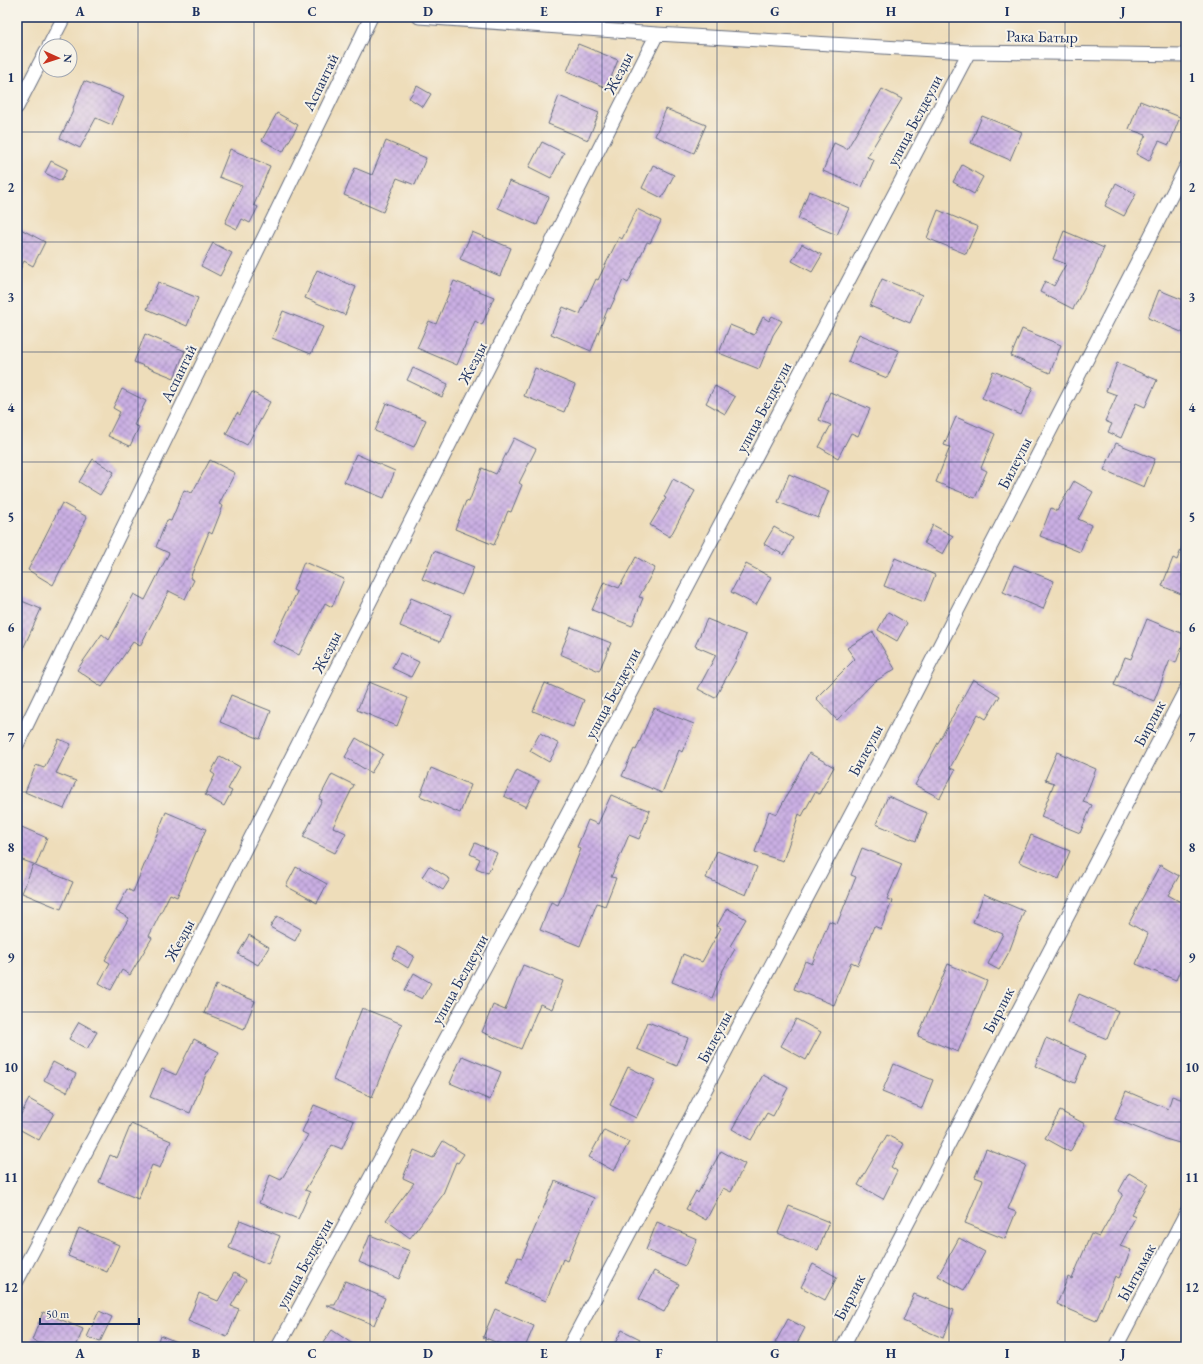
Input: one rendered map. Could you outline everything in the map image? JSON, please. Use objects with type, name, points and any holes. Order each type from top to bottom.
[{"type":"street","points":[[53,38],[64,17]]},
{"type":"street","name":"Аспантай","points":[[17,745],[370,17]]},
{"type":"street","name":"Рака Батыр","points":[[419,17],[657,34],[969,52],[1186,55]]},
{"type":"street","name":"Жезды","points":[[17,1281],[197,944],[657,34]]},
{"type":"street","name":"улица Белдеули","points":[[278,1347],[548,851],[969,52]]},
{"type":"street","points":[[17,107],[38,66]]},
{"type":"street","name":"Билеулы","points":[[569,1347],[910,703],[1186,167]]},
{"type":"street","name":"Бирлик","points":[[843,1347],[1186,689]]},
{"type":"street","name":"Ынтымак","points":[[1116,1347],[1186,1213]]},
{"type":"building","points":[[578,44],[618,60],[607,88],[567,71]]},
{"type":"building","points":[[84,81],[124,97],[112,125],[96,118],[80,148],[60,138],[74,109],[73,108]]},
{"type":"building","points":[[417,86],[431,94],[423,107],[409,98]]},
{"type":"building","points":[[882,89],[902,99],[867,157],[874,160],[862,187],[823,171],[834,143],[847,149]]},
{"type":"building","points":[[559,96],[599,113],[588,140],[548,124]]},
{"type":"building","points":[[1140,101],[1180,117],[1169,145],[1159,141],[1149,161],[1136,154],[1146,135],[1129,129]]},
{"type":"building","points":[[666,109],[706,125],[694,153],[655,136]]},
{"type":"building","points":[[277,113],[298,125],[283,152],[262,140]]},
{"type":"building","points":[[982,116],[1022,132],[1010,160],[971,143]]},
{"type":"building","points":[[386,141],[426,158],[415,185],[397,178],[383,212],[344,195],[355,168],[372,175]]},
{"type":"building","points":[[542,142],[564,153],[551,178],[529,167]]},
{"type":"building","points":[[230,149],[270,166],[254,205],[258,207],[250,223],[242,219],[237,229],[225,223],[242,186],[219,177]]},
{"type":"building","points":[[51,161],[67,169],[61,181],[45,173]]},
{"type":"building","points":[[653,165],[674,175],[662,198],[642,188]]},
{"type":"building","points":[[962,165],[983,177],[974,194],[953,182]]},
{"type":"building","points":[[509,181],[549,197],[537,225],[498,208]]},
{"type":"building","points":[[1116,183],[1136,194],[1124,216],[1105,206]]},
{"type":"building","points":[[809,191],[849,208],[837,235],[798,219]]},
{"type":"building","points":[[637,209],[661,221],[650,243],[647,242],[628,283],[623,280],[610,309],[608,308],[591,351],[551,334],[563,307],[580,314],[596,279],[598,280],[619,237],[622,239]]},
{"type":"building","points":[[938,210],[978,227],[966,254],[927,238]]},
{"type":"building","points":[[17,227],[45,242],[33,266],[24,261],[17,276]]},
{"type":"building","points":[[1064,231],[1104,248],[1092,275],[1073,309],[1040,292],[1045,281],[1054,286],[1066,264],[1053,259]]},
{"type":"building","points":[[472,232],[511,248],[500,276],[460,259]]},
{"type":"building","points":[[213,243],[232,253],[220,276],[201,266]]},
{"type":"building","points":[[802,244],[822,255],[812,272],[792,261]]},
{"type":"building","points":[[317,270],[356,287],[345,315],[305,298]]},
{"type":"building","points":[[882,279],[922,295],[910,323],[870,306]]},
{"type":"building","points":[[454,281],[494,297],[482,325],[475,321],[457,365],[417,348],[429,321],[436,324]]},
{"type":"building","points":[[158,282],[198,298],[187,326],[147,309]]},
{"type":"building","points":[[1159,290],[1186,301],[1186,334],[1148,318]]},
{"type":"building","points":[[283,311],[323,327],[311,354],[272,338]]},
{"type":"building","points":[[772,316],[782,321],[773,335],[759,369],[719,353],[730,325],[754,335],[763,317],[769,321]]},
{"type":"building","points":[[1022,329],[1061,345],[1050,373],[1011,356]]},
{"type":"building","points":[[145,334],[185,351],[174,378],[134,362]]},
{"type":"building","points":[[859,334],[899,351],[887,378],[848,362]]},
{"type":"building","points":[[1117,363],[1157,380],[1145,407],[1136,403],[1121,438],[1108,432],[1112,424],[1105,421],[1117,395],[1106,391]]},
{"type":"building","points":[[413,368],[448,384],[442,397],[407,380]]},
{"type":"building","points":[[535,368],[575,385],[564,412],[524,396]]},
{"type":"building","points":[[993,371],[1033,387],[1021,415],[982,398]]},
{"type":"building","points":[[715,386],[735,397],[725,414],[706,403]]},
{"type":"building","points":[[122,389],[146,401],[134,425],[139,427],[130,446],[108,436],[120,412],[113,408]]},
{"type":"building","points":[[252,392],[270,402],[247,445],[226,434],[237,413],[240,415]]},
{"type":"building","points":[[830,392],[870,409],[858,436],[851,433],[838,458],[819,447],[831,425],[819,420]]},
{"type":"building","points":[[386,403],[426,420],[414,447],[375,431]]},
{"type":"building","points":[[956,417],[995,434],[981,468],[987,471],[975,498],[936,482],[950,447],[944,445]]},
{"type":"building","points":[[514,438],[536,449],[519,483],[522,485],[511,512],[508,511],[494,545],[455,529],[466,501],[469,502],[482,468],[496,474]]},
{"type":"building","points":[[1116,443],[1155,459],[1144,487],[1104,470]]},
{"type":"building","points":[[356,454],[395,471],[384,498],[344,482]]},
{"type":"building","points":[[93,459],[114,472],[100,495],[79,482]]},
{"type":"building","points":[[210,460],[235,473],[219,504],[223,506],[212,534],[209,532],[190,578],[194,580],[185,599],[169,591],[140,646],[133,642],[102,687],[77,670],[102,634],[109,640],[134,594],[145,600],[169,553],[156,547],[167,520],[171,521],[184,490],[192,493]]},
{"type":"building","points":[[789,474],[829,491],[818,518],[778,502]]},
{"type":"building","points":[[673,479],[695,491],[670,537],[650,525],[666,498],[664,497]]},
{"type":"building","points":[[1074,481],[1093,492],[1078,519],[1091,525],[1080,552],[1040,536],[1051,508],[1057,511]]},
{"type":"building","points":[[62,503],[87,517],[53,585],[28,570]]},
{"type":"building","points":[[933,525],[953,536],[943,554],[924,543]]},
{"type":"building","points":[[774,527],[793,538],[784,555],[764,544]]},
{"type":"building","points":[[1186,537],[1186,596],[1162,586],[1173,558],[1177,560]]},
{"type":"building","points":[[434,551],[474,567],[462,595],[422,579]]},
{"type":"building","points":[[636,557],[655,568],[639,597],[643,598],[632,626],[592,610],[604,582],[619,588]]},
{"type":"building","points":[[895,558],[935,575],[924,602],[884,586]]},
{"type":"building","points":[[304,562],[344,579],[332,607],[325,603],[299,655],[273,642],[297,592],[293,590]]},
{"type":"building","points":[[746,564],[771,577],[756,605],[731,592]]},
{"type":"building","points":[[1014,565],[1054,581],[1043,609],[1003,592]]},
{"type":"building","points":[[411,598],[451,615],[440,642],[400,626]]},
{"type":"building","points":[[17,599],[41,609],[17,662]]},
{"type":"building","points":[[888,612],[907,623],[897,641],[878,630]]},
{"type":"building","points":[[707,619],[746,635],[735,662],[715,698],[698,689],[716,655],[695,646]]},
{"type":"building","points":[[1147,619],[1186,635],[1176,663],[1170,660],[1154,701],[1114,685],[1125,657],[1131,659]]},
{"type":"building","points":[[571,627],[611,643],[599,671],[560,654]]},
{"type":"building","points":[[873,632],[895,669],[874,682],[837,720],[816,698],[855,659],[847,648]]},
{"type":"building","points":[[400,653],[419,662],[411,677],[392,668]]},
{"type":"building","points":[[973,679],[1000,696],[986,719],[978,714],[950,768],[955,770],[940,798],[915,785]]},
{"type":"building","points":[[369,682],[408,698],[397,726],[357,710]]},
{"type":"building","points":[[545,683],[584,700],[573,727],[533,711]]},
{"type":"building","points":[[231,695],[271,711],[260,739],[220,722]]},
{"type":"building","points":[[654,708],[694,724],[682,752],[679,750],[662,793],[622,776],[634,749],[636,750]]},
{"type":"building","points":[[540,733],[559,744],[549,762],[530,751]]},
{"type":"building","points":[[356,738],[383,754],[371,773],[345,757]]},
{"type":"building","points":[[59,739],[71,744],[56,773],[76,781],[64,809],[25,792],[36,765],[44,768]]},
{"type":"building","points":[[1057,752],[1096,769],[1083,802],[1092,805],[1080,833],[1041,817],[1054,783],[1045,780]]},
{"type":"building","points":[[809,753],[834,767],[819,794],[815,792],[802,816],[799,814],[783,861],[755,852],[769,811],[777,814]]},
{"type":"building","points":[[220,756],[240,767],[228,789],[232,791],[224,806],[205,795],[215,775],[211,772]]},
{"type":"building","points":[[431,768],[471,785],[460,813],[420,796]]},
{"type":"building","points":[[517,770],[539,781],[526,807],[504,796]]},
{"type":"building","points":[[332,774],[354,785],[333,827],[346,833],[335,853],[303,837],[322,800],[319,799]]},
{"type":"building","points":[[611,795],[650,811],[639,839],[629,835],[611,877],[616,878],[605,906],[597,903],[580,946],[540,930],[551,902],[558,905],[581,849],[577,847],[588,820],[598,824]]},
{"type":"building","points":[[888,796],[927,813],[916,841],[876,824]]},
{"type":"building","points":[[166,812],[206,829],[177,897],[170,894],[149,936],[152,938],[130,975],[122,970],[111,990],[99,983],[110,963],[105,960],[129,918],[116,911],[127,889],[133,892]]},
{"type":"building","points":[[17,825],[47,838],[36,865],[17,858]]},
{"type":"building","points":[[1031,835],[1070,851],[1059,879],[1019,862]]},
{"type":"building","points":[[475,843],[497,853],[488,873],[476,868],[480,859],[470,854]]},
{"type":"building","points":[[862,848],[902,864],[887,899],[892,901],[881,929],[874,926],[858,965],[851,962],[834,1005],[794,989],[805,961],[812,964],[829,921],[837,924],[856,877],[851,875]]},
{"type":"building","points":[[717,851],[757,867],[746,895],[706,878]]},
{"type":"building","points":[[33,865],[73,882],[61,909],[22,893]]},
{"type":"building","points":[[1160,865],[1179,876],[1168,895],[1186,905],[1186,955],[1176,980],[1136,964],[1148,934],[1129,923]]},
{"type":"building","points":[[429,866],[450,879],[443,890],[422,877]]},
{"type":"building","points":[[296,867],[327,884],[317,903],[286,886]]},
{"type":"building","points":[[984,894],[1024,911],[1009,952],[999,970],[988,964],[1003,934],[973,922]]},
{"type":"building","points":[[727,908],[746,919],[730,946],[735,949],[723,970],[712,998],[672,982],[683,954],[702,962],[721,928],[717,926]]},
{"type":"building","points":[[277,916],[301,929],[295,941],[270,927]]},
{"type":"building","points":[[249,935],[269,947],[258,965],[238,954]]},
{"type":"building","points":[[398,947],[414,956],[408,968],[392,958]]},
{"type":"building","points":[[948,964],[987,981],[958,1052],[918,1036]]},
{"type":"building","points":[[523,965],[563,981],[552,1009],[540,1004],[521,1049],[482,1032],[493,1005],[505,1010]]},
{"type":"building","points":[[414,973],[431,983],[422,999],[405,990]]},
{"type":"building","points":[[216,985],[255,1001],[244,1029],[204,1013]]},
{"type":"building","points":[[1079,994],[1118,1011],[1107,1039],[1067,1022]]},
{"type":"building","points":[[362,1008],[402,1024],[372,1097],[333,1080]]},
{"type":"building","points":[[796,1019],[821,1032],[806,1060],[781,1046]]},
{"type":"building","points":[[79,1022],[97,1032],[87,1049],[69,1039]]},
{"type":"building","points":[[648,1022],[688,1038],[677,1066],[637,1049]]},
{"type":"building","points":[[1046,1038],[1086,1055],[1075,1083],[1035,1066]]},
{"type":"building","points":[[194,1039],[219,1052],[207,1072],[190,1113],[150,1097],[162,1069],[176,1075]]},
{"type":"building","points":[[462,1056],[501,1072],[490,1100],[450,1083]]},
{"type":"building","points":[[53,1062],[76,1074],[67,1092],[44,1080]]},
{"type":"building","points":[[894,1064],[933,1080],[922,1108],[882,1092]]},
{"type":"building","points":[[628,1067],[655,1080],[636,1118],[610,1105]]},
{"type":"building","points":[[763,1075],[788,1088],[773,1116],[767,1113],[751,1140],[732,1129]]},
{"type":"building","points":[[1126,1091],[1168,1109],[1172,1096],[1186,1101],[1186,1145],[1162,1138],[1115,1119]]},
{"type":"building","points":[[29,1099],[54,1113],[39,1140],[17,1128],[17,1122]]},
{"type":"building","points":[[314,1105],[354,1121],[342,1149],[332,1145],[305,1190],[310,1192],[298,1219],[259,1203],[270,1175],[281,1180],[308,1135],[302,1132]]},
{"type":"building","points":[[1060,1111],[1085,1124],[1070,1152],[1045,1138]]},
{"type":"building","points":[[131,1124],[171,1141],[160,1168],[152,1165],[138,1199],[99,1182],[110,1155],[117,1158]]},
{"type":"building","points":[[604,1130],[629,1142],[614,1171],[589,1157]]},
{"type":"building","points":[[887,1135],[904,1144],[891,1167],[897,1171],[883,1199],[858,1185]]},
{"type":"building","points":[[443,1141],[464,1154],[458,1163],[456,1162],[442,1196],[410,1238],[386,1220],[414,1183],[403,1178],[414,1150],[433,1158]]},
{"type":"building","points":[[986,1149],[1026,1165],[1008,1209],[1016,1212],[1005,1239],[965,1223],[983,1180],[975,1177]]},
{"type":"building","points":[[721,1151],[745,1164],[731,1192],[723,1188],[706,1220],[686,1209],[696,1191],[698,1193]]},
{"type":"building","points":[[1129,1173],[1148,1184],[1131,1214],[1136,1216],[1120,1246],[1131,1250],[1119,1278],[1115,1276],[1096,1321],[1057,1304],[1068,1277],[1072,1279],[1091,1234],[1099,1237],[1123,1194],[1119,1191]]},
{"type":"building","points":[[555,1181],[594,1198],[567,1261],[563,1259],[546,1301],[507,1284],[518,1257],[522,1258]]},
{"type":"building","points":[[789,1206],[829,1222],[818,1250],[778,1233]]},
{"type":"building","points":[[240,1220],[280,1236],[268,1264],[229,1248]]},
{"type":"building","points":[[657,1222],[697,1239],[685,1266],[646,1250]]},
{"type":"building","points":[[79,1228],[119,1245],[107,1272],[68,1256]]},
{"type":"building","points":[[370,1235],[410,1251],[399,1279],[359,1262]]},
{"type":"building","points":[[959,1238],[985,1252],[964,1290],[938,1276]]},
{"type":"building","points":[[813,1264],[837,1277],[825,1300],[801,1287]]},
{"type":"building","points":[[654,1271],[679,1284],[664,1312],[639,1299]]},
{"type":"building","points":[[234,1273],[246,1280],[231,1306],[239,1309],[227,1337],[188,1321],[199,1293],[218,1301]]},
{"type":"building","points":[[345,1281],[385,1298],[374,1325],[326,1305],[335,1305]]},
{"type":"building","points":[[914,1294],[954,1310],[943,1338],[903,1321]]},
{"type":"building","points":[[495,1309],[534,1326],[525,1347],[508,1347],[483,1337]]},
{"type":"building","points":[[99,1311],[112,1317],[100,1342],[87,1337]]},
{"type":"building","points":[[43,1312],[83,1329],[76,1347],[49,1347],[32,1340]]},
{"type":"building","points":[[788,1319],[805,1328],[795,1347],[783,1347],[775,1343]]},
{"type":"building","points":[[332,1330],[357,1347],[320,1347]]},
{"type":"building","points":[[622,1330],[640,1339],[636,1347],[613,1347]]},
{"type":"building","points":[[160,1335],[188,1347],[156,1347]]}]
